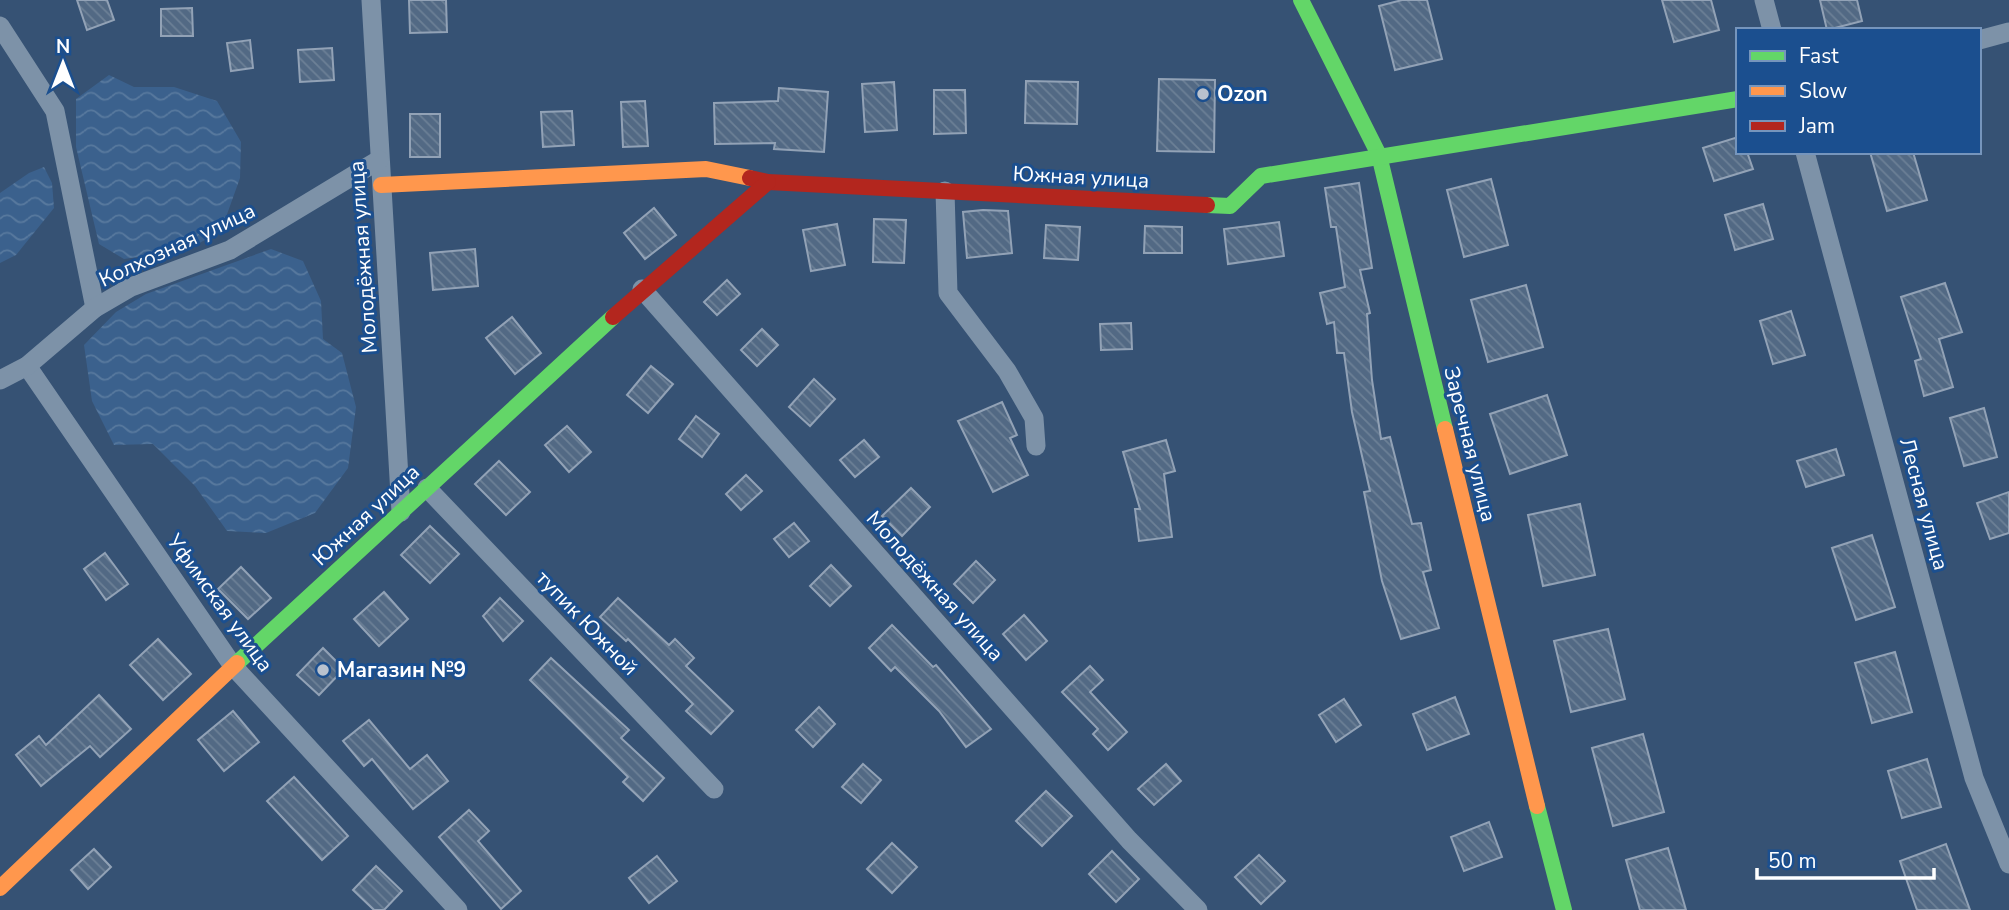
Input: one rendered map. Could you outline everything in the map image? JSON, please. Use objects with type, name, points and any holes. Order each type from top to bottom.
[{"type":"street","name":"Молодёжная улица","points":[[371,0],[401,512]]},
{"type":"street","name":"Заречная улица","points":[[1301,0],[1378,155],[1501,666],[1564,910]]},
{"type":"street","points":[[1764,0],[1771,28]]},
{"type":"street","points":[[0,26],[55,111],[95,308]]},
{"type":"street","points":[[1981,39],[2009,32]]},
{"type":"street","name":"Южная улица","points":[[381,185],[706,169],[768,181],[1230,206],[1261,176],[1736,99]]},
{"type":"street","name":"Лесная улица","points":[[1806,154],[1974,778],[2009,864]]},
{"type":"street","name":"Колхозная улица","points":[[0,380],[27,366],[95,308],[131,288],[230,250],[379,160]]},
{"type":"street","name":"Южная улица","points":[[0,888],[233,666],[642,289],[768,181]]},
{"type":"street","points":[[945,191],[948,293],[1007,372],[1034,418],[1036,446]]},
{"type":"street","name":"Молодёжная улица","points":[[642,289],[1120,830],[1195,909]]},
{"type":"street","name":"Уфимская улица","points":[[27,366],[233,666],[458,910]]},
{"type":"street","name":"тупик Южной","points":[[427,488],[714,789]]},
{"type":"water","points":[[109,75],[134,87],[174,87],[217,101],[241,142],[240,178],[221,231],[187,250],[124,259],[99,244],[76,147],[76,99]]},
{"type":"water","points":[[44,167],[52,183],[54,208],[16,255],[0,263],[0,193],[29,173]]},
{"type":"water","points":[[271,249],[303,261],[321,301],[323,339],[342,353],[356,407],[348,468],[315,513],[266,533],[227,531],[195,486],[153,444],[114,445],[92,401],[84,345],[116,312],[146,294]]},
{"type":"building","points":[[77,0],[107,0],[114,20],[87,30]]},
{"type":"building","points":[[409,0],[446,0],[447,32],[410,33]]},
{"type":"building","points":[[1402,0],[1427,0],[1442,59],[1395,70],[1379,6]]},
{"type":"building","points":[[1662,0],[1711,0],[1719,30],[1674,42]]},
{"type":"building","points":[[1820,0],[1857,0],[1862,21],[1827,28]]},
{"type":"building","points":[[192,8],[193,36],[161,36],[161,9]]},
{"type":"building","points":[[250,40],[253,68],[231,71],[227,43]]},
{"type":"building","points":[[332,48],[334,80],[300,82],[298,50]]},
{"type":"building","points":[[1159,79],[1215,80],[1214,152],[1157,151]]},
{"type":"building","points":[[1026,81],[1078,82],[1077,124],[1025,123]]},
{"type":"building","points":[[894,82],[897,130],[865,132],[862,84]]},
{"type":"building","points":[[779,88],[828,92],[824,152],[774,149],[775,143],[715,144],[714,103],[778,101]]},
{"type":"building","points":[[934,90],[965,90],[966,133],[934,134]]},
{"type":"building","points":[[645,101],[648,146],[623,147],[621,102]]},
{"type":"building","points":[[572,111],[574,145],[543,147],[541,112]]},
{"type":"building","points":[[410,114],[440,114],[440,157],[410,157]]},
{"type":"building","points":[[1736,138],[1736,154],[1748,154],[1753,169],[1714,181],[1703,148]]},
{"type":"building","points":[[1871,154],[1914,154],[1927,200],[1887,211]]},
{"type":"building","points":[[1491,179],[1508,245],[1464,257],[1447,190]]},
{"type":"building","points":[[1359,183],[1372,268],[1360,270],[1370,313],[1367,314],[1372,380],[1381,439],[1390,437],[1412,524],[1421,523],[1431,570],[1423,572],[1439,628],[1401,639],[1382,581],[1364,492],[1370,491],[1352,412],[1344,353],[1337,353],[1334,322],[1327,324],[1320,293],[1345,287],[1336,227],[1331,227],[1325,188]]},
{"type":"building","points":[[1763,204],[1773,239],[1735,250],[1725,215]]},
{"type":"building","points":[[654,208],[676,235],[645,259],[624,233]]},
{"type":"building","points":[[1008,211],[1012,253],[967,258],[963,212]]},
{"type":"building","points":[[874,219],[906,220],[904,263],[873,262]]},
{"type":"building","points":[[1279,222],[1284,256],[1228,264],[1224,229]]},
{"type":"building","points":[[837,224],[845,265],[811,271],[803,230]]},
{"type":"building","points":[[1046,225],[1080,227],[1078,260],[1044,258]]},
{"type":"building","points":[[1145,226],[1182,227],[1182,253],[1144,253]]},
{"type":"building","points":[[475,249],[478,286],[433,290],[430,253]]},
{"type":"building","points":[[727,280],[740,294],[717,315],[704,302]]},
{"type":"building","points":[[1945,283],[1962,332],[1939,339],[1953,387],[1924,396],[1915,361],[1921,359],[1901,297]]},
{"type":"building","points":[[1526,285],[1543,347],[1488,362],[1471,300]]},
{"type":"building","points":[[1791,311],[1805,355],[1773,364],[1760,321]]},
{"type":"building","points":[[512,317],[541,353],[515,374],[486,338]]},
{"type":"building","points":[[1131,323],[1132,349],[1101,350],[1100,324]]},
{"type":"building","points":[[762,329],[778,345],[757,366],[741,350]]},
{"type":"building","points":[[651,366],[673,384],[648,413],[627,395]]},
{"type":"building","points":[[814,379],[835,399],[810,426],[789,407]]},
{"type":"building","points":[[1547,395],[1567,455],[1510,474],[1490,414]]},
{"type":"building","points":[[1002,402],[1017,435],[1010,438],[1028,475],[993,492],[958,421]]},
{"type":"building","points":[[1984,408],[1997,457],[1964,466],[1950,418]]},
{"type":"building","points":[[696,416],[719,434],[702,457],[679,439]]},
{"type":"building","points":[[567,426],[591,452],[569,472],[545,445]]},
{"type":"building","points":[[864,440],[879,457],[855,477],[840,460]]},
{"type":"building","points":[[1166,440],[1175,471],[1164,474],[1172,537],[1139,541],[1135,509],[1140,509],[1123,452]]},
{"type":"building","points":[[1836,449],[1844,475],[1806,487],[1797,461]]},
{"type":"building","points":[[499,461],[530,492],[506,515],[475,484]]},
{"type":"building","points":[[746,475],[762,491],[741,510],[726,494]]},
{"type":"building","points":[[911,488],[930,507],[902,536],[882,516]]},
{"type":"building","points":[[2009,492],[2009,533],[1990,539],[1977,503]]},
{"type":"building","points":[[1580,504],[1595,575],[1543,586],[1528,515]]},
{"type":"building","points":[[794,523],[809,541],[789,557],[774,539]]},
{"type":"building","points":[[430,526],[459,554],[430,583],[401,555]]},
{"type":"building","points":[[1872,535],[1895,607],[1856,620],[1832,548]]},
{"type":"building","points":[[105,553],[128,584],[106,600],[84,569]]},
{"type":"building","points":[[976,561],[995,580],[973,603],[954,584]]},
{"type":"building","points":[[831,565],[851,586],[830,606],[810,586]]},
{"type":"building","points":[[241,567],[271,598],[248,619],[218,589]]},
{"type":"building","points":[[384,592],[408,619],[379,646],[354,619]]},
{"type":"building","points":[[500,598],[523,621],[503,641],[483,616]]},
{"type":"building","points":[[618,598],[669,645],[675,639],[694,658],[686,666],[733,711],[711,734],[686,711],[693,704],[628,639],[626,641],[600,617]]},
{"type":"building","points":[[1024,615],[1047,641],[1026,660],[1003,634]]},
{"type":"building","points":[[892,625],[933,667],[936,665],[991,729],[966,747],[939,711],[895,667],[891,671],[869,648]]},
{"type":"building","points":[[1608,629],[1625,699],[1571,712],[1554,641]]},
{"type":"building","points":[[158,639],[191,674],[163,700],[130,665]]},
{"type":"building","points":[[323,648],[344,669],[319,695],[297,675]]},
{"type":"building","points":[[1895,652],[1912,712],[1872,723],[1855,663]]},
{"type":"building","points":[[551,658],[629,730],[621,738],[664,778],[643,801],[623,782],[628,777],[530,680]]},
{"type":"building","points":[[1090,666],[1103,680],[1090,692],[1127,732],[1108,750],[1093,734],[1098,729],[1062,692]]},
{"type":"building","points":[[99,695],[131,729],[100,757],[90,746],[41,786],[16,755],[39,736],[46,745]]},
{"type":"building","points":[[1455,697],[1469,734],[1427,750],[1413,714]]},
{"type":"building","points":[[1344,699],[1361,725],[1336,742],[1319,715]]},
{"type":"building","points":[[819,707],[835,724],[813,747],[796,730]]},
{"type":"building","points":[[233,711],[259,742],[224,771],[198,740]]},
{"type":"building","points":[[369,720],[410,769],[427,755],[448,781],[413,809],[372,759],[364,766],[343,741]]},
{"type":"building","points":[[1643,734],[1664,812],[1613,826],[1592,748]]},
{"type":"building","points":[[1927,759],[1941,807],[1902,818],[1888,771]]},
{"type":"building","points":[[863,764],[881,780],[861,803],[842,787]]},
{"type":"building","points":[[1166,764],[1181,781],[1154,805],[1138,789]]},
{"type":"building","points":[[294,777],[348,836],[322,860],[267,801]]},
{"type":"building","points":[[1046,791],[1072,816],[1042,846],[1016,821]]},
{"type":"building","points":[[469,810],[489,831],[478,841],[521,891],[501,909],[439,837]]},
{"type":"building","points":[[1489,822],[1502,857],[1464,871],[1451,837]]},
{"type":"building","points":[[892,843],[917,867],[892,893],[867,869]]},
{"type":"building","points":[[1946,844],[1970,910],[1917,910],[1900,861]]},
{"type":"building","points":[[1668,848],[1686,910],[1640,910],[1626,860]]},
{"type":"building","points":[[94,849],[111,867],[88,889],[71,870]]},
{"type":"building","points":[[1112,851],[1139,879],[1116,902],[1089,874]]},
{"type":"building","points":[[1259,855],[1285,881],[1261,904],[1235,877]]},
{"type":"building","points":[[657,856],[677,881],[649,903],[629,878]]},
{"type":"building","points":[[376,866],[402,891],[384,910],[374,910],[353,890]]},
{"type":"traffic: fast","points":[[1301,0],[1379,155],[1445,429]]},
{"type":"traffic: fast","points":[[1207,205],[1230,206],[1261,176],[1736,99]]},
{"type":"traffic: fast","points":[[237,663],[613,317]]},
{"type":"traffic: fast","points":[[1537,806],[1564,910]]},
{"type":"traffic: slow","points":[[381,185],[706,169],[750,178]]},
{"type":"traffic: slow","points":[[1445,429],[1537,806]]},
{"type":"traffic: slow","points":[[0,888],[237,663]]},
{"type":"traffic: jam","points":[[750,178],[768,182],[1207,205]]},
{"type":"traffic: jam","points":[[613,317],[768,182]]},
{"type":"place","name":"Ozon","points":[[1203,94]]},
{"type":"place","name":"Магазин №9","points":[[323,670]]}]
